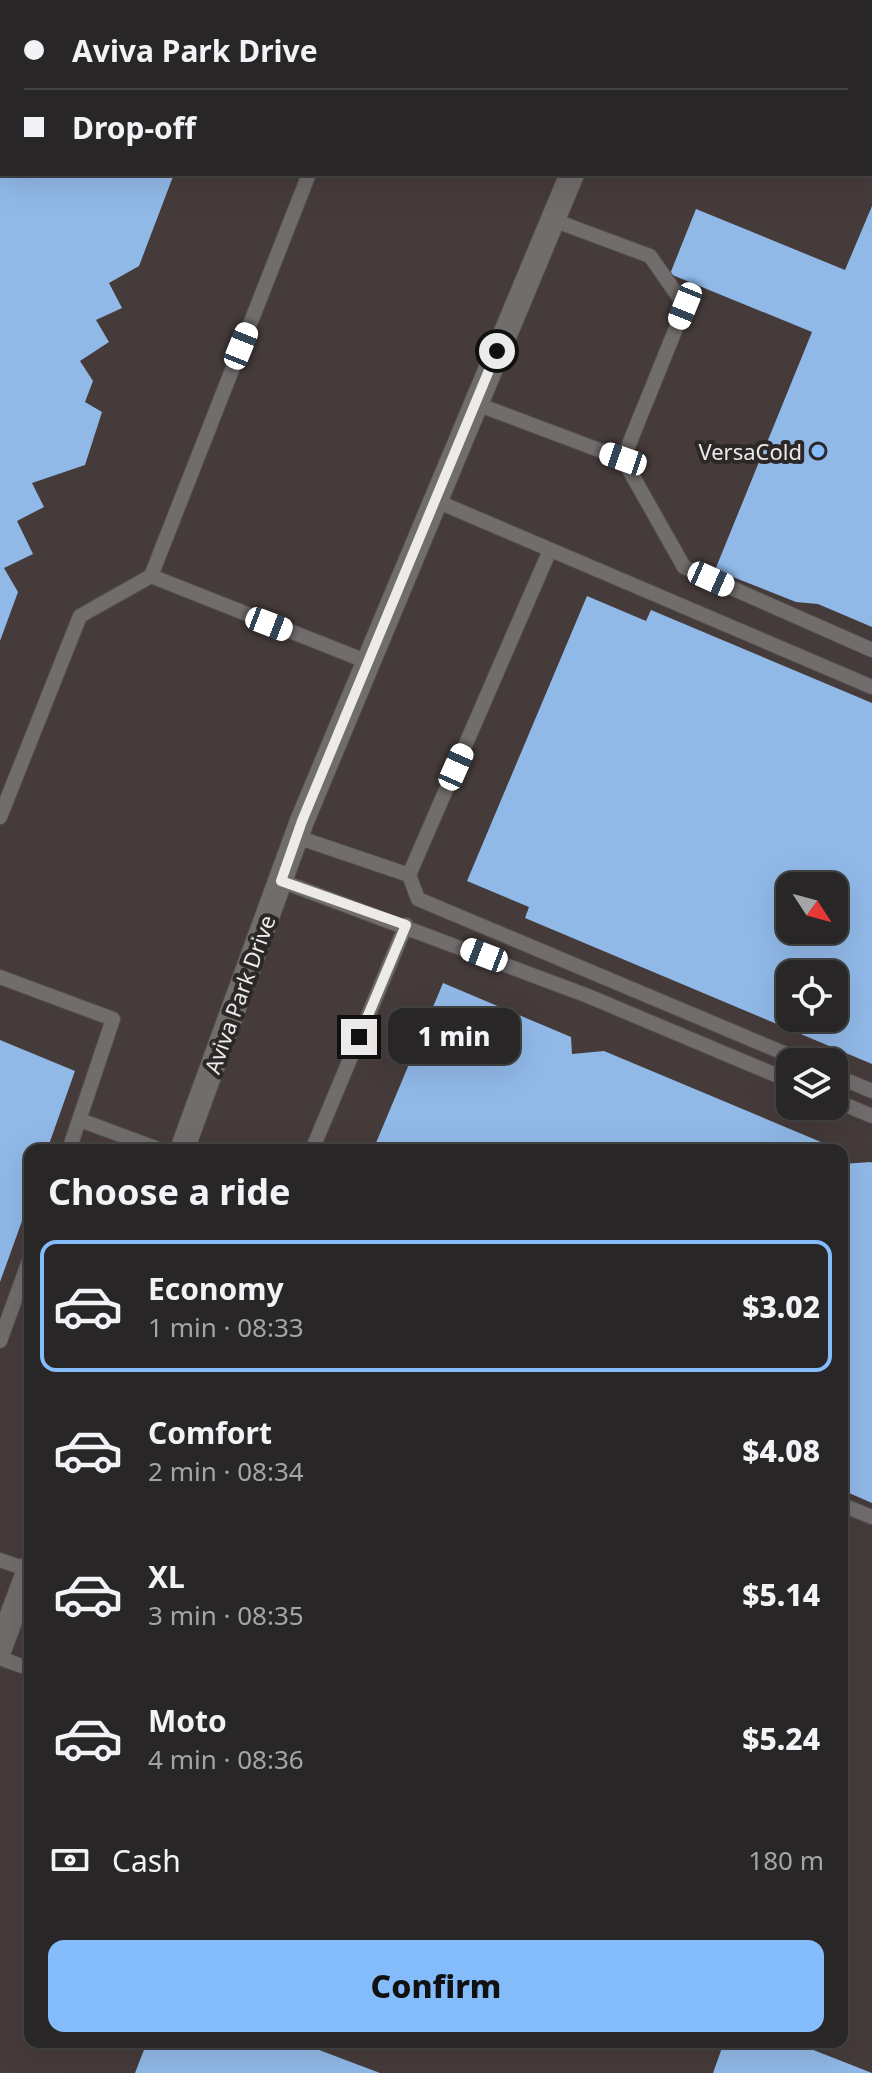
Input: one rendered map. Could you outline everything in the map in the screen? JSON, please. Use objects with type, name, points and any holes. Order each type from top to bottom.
[{"type":"street","name":"Aviva Park Drive","points":[[184,1144],[297,837],[474,403],[571,176]]},
{"type":"street","points":[[0,1648],[24,1584]]},
{"type":"lane","points":[[0,817],[80,616],[151,576],[308,176]]},
{"type":"lane","points":[[553,220],[650,256],[685,306],[623,459]]},
{"type":"lane","points":[[474,403],[623,459],[684,567],[872,650]]},
{"type":"lane","points":[[434,500],[872,687]]},
{"type":"lane","points":[[550,550],[409,875],[418,899],[776,1050]]},
{"type":"lane","points":[[151,576],[368,662]]},
{"type":"lane","points":[[297,837],[409,875]]},
{"type":"lane","points":[[281,881],[406,925],[588,996],[776,1075]]},
{"type":"lane","points":[[315,1144],[406,925]]},
{"type":"lane","points":[[0,977],[113,1019],[71,1144]]},
{"type":"lane","points":[[848,1081],[872,1091]]},
{"type":"lane","points":[[848,1106],[872,1116]]},
{"type":"lane","points":[[80,1120],[145,1144]]},
{"type":"lane","points":[[0,1341],[24,1275]]},
{"type":"lane","points":[[848,1507],[872,1517]]},
{"type":"lane","points":[[0,1560],[24,1566]]},
{"type":"lane","points":[[0,1658],[24,1667]]},
{"type":"shaded area","points":[[0,176],[872,176],[872,2073],[0,2073]]},
{"type":"building","points":[[0,176],[173,176],[139,266],[109,283],[122,308],[96,320],[109,342],[80,361],[93,381],[85,402],[102,412],[85,465],[32,483],[44,507],[17,521],[33,554],[4,568],[18,592],[0,641]]},
{"type":"building","name":"VersaCold","points":[[872,206],[872,627],[818,604],[796,602],[715,570],[812,332],[670,274],[696,209],[845,270]]},
{"type":"building","points":[[587,596],[646,621],[651,610],[872,703],[872,1064],[848,1054],[848,1048],[834,1048],[796,1032],[848,1032],[848,960],[776,960],[776,1024],[525,918],[529,907],[467,881]]},
{"type":"building","points":[[443,983],[571,1037],[572,1054],[604,1051],[826,1144],[376,1144]]},
{"type":"building","points":[[0,1040],[75,1071],[49,1144],[24,1144],[24,1216],[0,1282]]},
{"type":"building","points":[[872,1163],[872,1503],[848,1493],[848,1164]]},
{"type":"building","points":[[145,2048],[314,2048],[380,2073],[135,2073]]},
{"type":"building","points":[[722,2048],[808,2048],[872,2073],[713,2073]]},
{"type":"place","name":"VersaCold","points":[[818,451]]},
{"type":"route","points":[[359,1037],[406,925],[281,881],[302,821],[497,351]]}]
